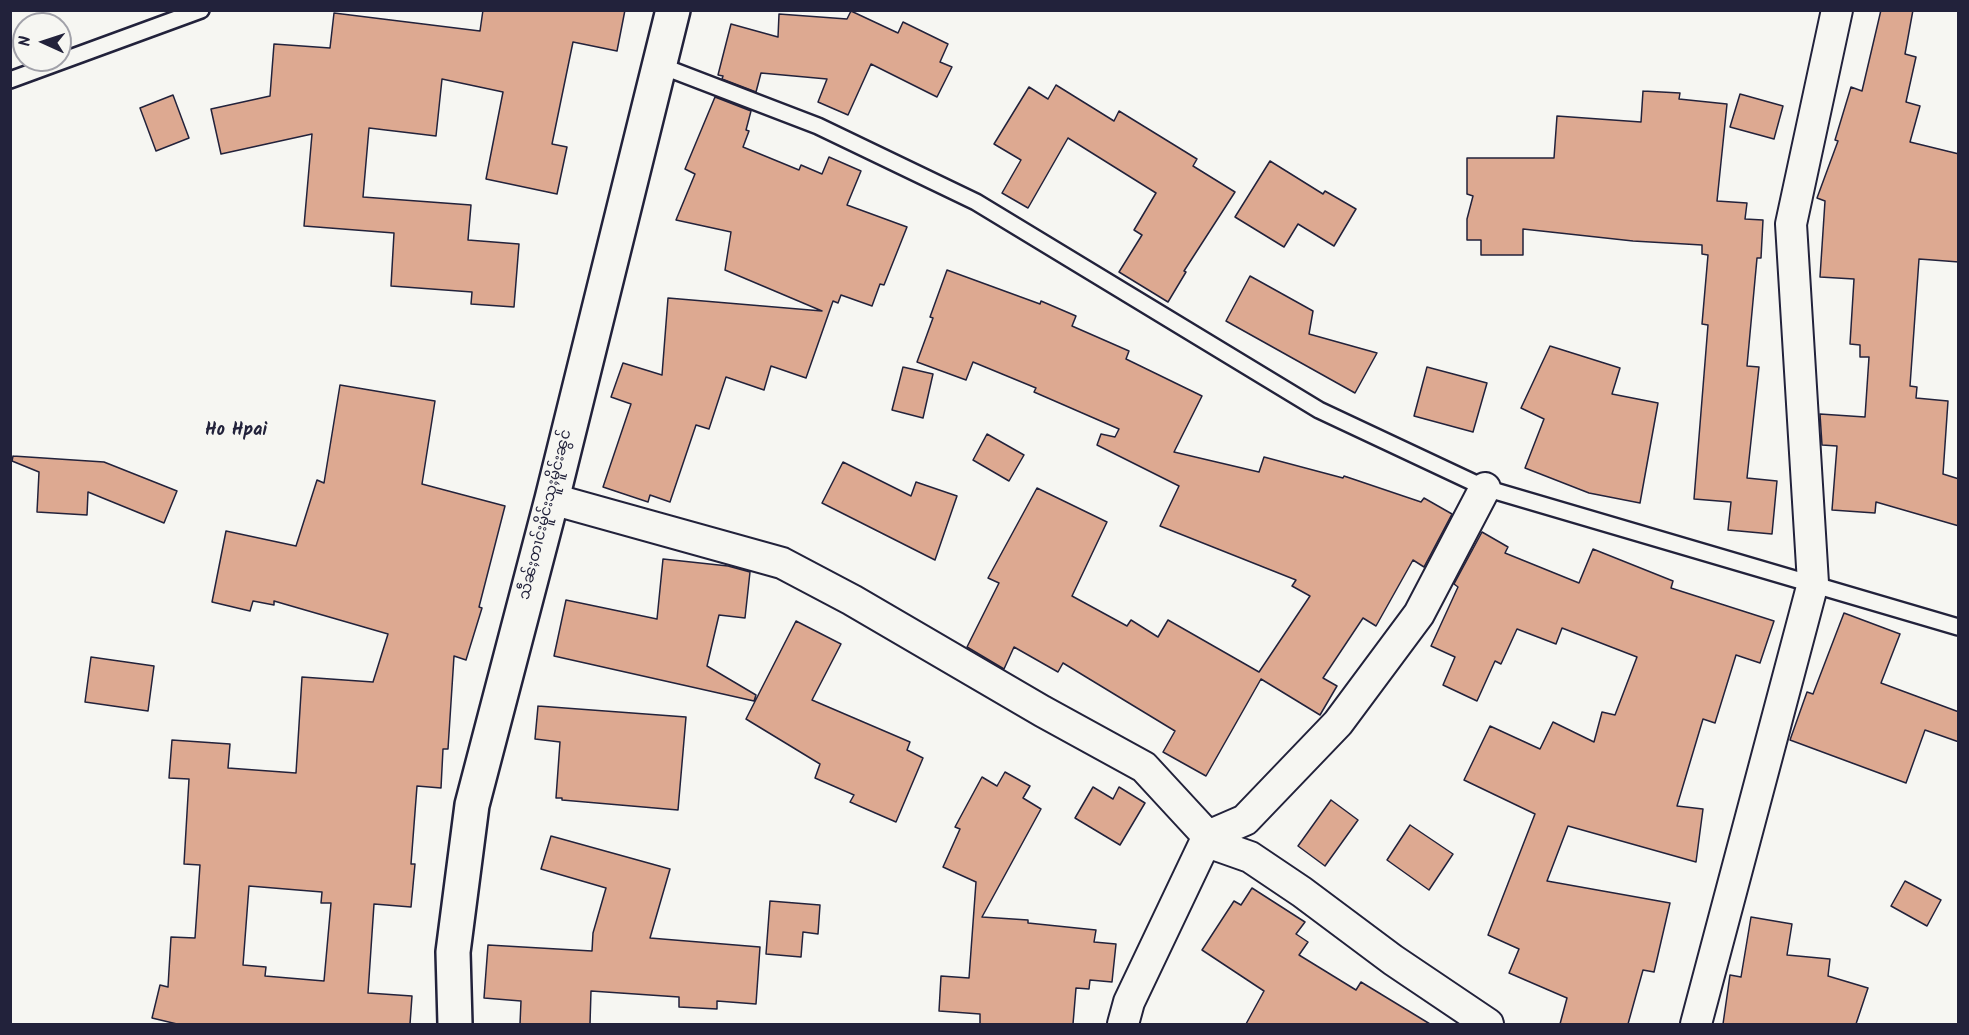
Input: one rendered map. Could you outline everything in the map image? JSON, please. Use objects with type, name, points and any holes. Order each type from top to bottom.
[{"type":"main road","name":"သဵၼ်ႈတၢင်းမိူင်းသူႈမိူင်းၼွင်","points":[[455,1024],[453,952],[472,805],[552,499],[673,10]]},
{"type":"street","points":[[1696,1024],[1813,583],[1791,224],[1837,10]]},
{"type":"street","points":[[1123,1024],[1129,1002],[1208,837],[1245,820],[1338,723],[1419,614],[1485,488]]},
{"type":"street","points":[[552,499],[782,563],[852,600],[1042,711],[1144,767],[1216,845],[1250,857],[1488,1024]]},
{"type":"lane","points":[[10,80],[201,10]]},
{"type":"lane","points":[[658,65],[818,126],[976,202],[1319,410],[1485,488],[1959,627]]},
{"type":"building","points":[[483,10],[625,10],[617,51],[573,42],[552,144],[567,147],[557,194],[486,179],[503,92],[442,79],[436,136],[369,128],[363,197],[471,205],[468,240],[519,244],[514,307],[471,304],[472,292],[391,286],[394,233],[304,226],[312,134],[221,154],[211,109],[270,96],[274,44],[330,48],[334,13],[480,31]]},
{"type":"building","points":[[1881,10],[1913,10],[1905,54],[1916,57],[1906,102],[1920,106],[1910,142],[1959,154],[1959,262],[1919,259],[1910,386],[1917,387],[1916,398],[1948,401],[1943,474],[1959,479],[1959,526],[1876,502],[1875,513],[1832,510],[1837,446],[1822,445],[1820,414],[1865,417],[1869,357],[1860,357],[1860,345],[1850,344],[1854,279],[1820,277],[1825,201],[1817,198],[1838,141],[1835,140],[1851,87],[1862,91]]},
{"type":"building","points":[[851,11],[898,33],[903,22],[948,44],[940,62],[952,67],[937,97],[871,64],[848,115],[818,102],[827,79],[761,73],[756,92],[722,79],[723,76],[718,75],[731,24],[778,37],[779,14],[847,19]]},
{"type":"building","points":[[1056,85],[1114,121],[1119,111],[1197,159],[1193,166],[1235,192],[1184,271],[1186,272],[1168,302],[1119,272],[1142,235],[1134,230],[1156,193],[1068,138],[1028,208],[1002,193],[1021,160],[994,144],[1029,87],[1048,99]]},
{"type":"building","points":[[1643,91],[1680,93],[1679,99],[1727,104],[1717,201],[1747,203],[1745,219],[1763,220],[1761,258],[1757,258],[1747,366],[1759,367],[1747,478],[1777,481],[1772,534],[1728,530],[1731,502],[1694,499],[1708,325],[1702,324],[1708,255],[1702,254],[1702,245],[1633,241],[1523,229],[1523,255],[1481,255],[1481,240],[1467,240],[1467,219],[1473,196],[1467,194],[1467,158],[1554,158],[1557,116],[1641,122]]},
{"type":"building","points":[[1740,94],[1783,106],[1774,139],[1730,127]]},
{"type":"building","points":[[173,95],[189,138],[156,151],[140,108]]},
{"type":"building","points":[[715,97],[751,111],[746,130],[749,131],[743,147],[799,170],[801,165],[822,174],[829,157],[861,171],[847,205],[907,227],[884,285],[880,284],[872,306],[841,295],[838,303],[833,301],[806,378],[771,366],[764,390],[726,377],[709,429],[696,425],[670,502],[650,495],[648,502],[603,487],[631,404],[611,397],[623,363],[662,375],[668,298],[822,311],[725,270],[731,232],[676,220],[695,174],[685,169]]},
{"type":"building","points":[[1270,161],[1323,194],[1325,191],[1356,209],[1334,246],[1298,224],[1284,247],[1235,217]]},
{"type":"building","points":[[947,270],[1040,304],[1041,301],[1076,316],[1072,326],[1129,351],[1126,359],[1202,396],[1174,452],[1259,472],[1264,457],[1343,478],[1344,476],[1421,502],[1424,498],[1452,514],[1424,567],[1413,560],[1376,626],[1363,618],[1323,678],[1337,686],[1320,715],[1261,679],[1206,776],[1163,752],[1175,731],[1063,663],[1058,672],[1014,647],[1004,669],[967,647],[999,583],[988,578],[1037,488],[1107,522],[1072,596],[1127,626],[1131,620],[1158,637],[1168,620],[1259,672],[1310,596],[1292,586],[1296,580],[1160,526],[1179,486],[1097,445],[1101,434],[1115,437],[1119,429],[1034,392],[1036,388],[973,362],[966,380],[917,362]]},
{"type":"building","points":[[1250,276],[1313,311],[1309,334],[1377,353],[1355,393],[1226,321]]},
{"type":"building","points":[[1550,346],[1620,368],[1612,394],[1658,403],[1640,503],[1589,493],[1525,468],[1544,419],[1521,408]]},
{"type":"building","points":[[903,367],[933,374],[923,418],[892,410]]},
{"type":"building","points":[[1427,367],[1487,383],[1473,432],[1414,416]]},
{"type":"building","points":[[340,385],[435,401],[422,484],[505,506],[479,607],[482,608],[466,660],[454,656],[448,749],[443,749],[441,788],[417,786],[411,864],[415,864],[411,907],[374,904],[368,993],[412,996],[410,1024],[177,1024],[152,1018],[160,985],[168,987],[171,937],[195,938],[200,865],[184,864],[189,779],[169,778],[172,740],[230,744],[228,768],[296,773],[302,677],[373,682],[388,634],[274,601],[274,605],[253,601],[250,611],[212,602],[226,531],[296,546],[317,480],[324,483]],"holes":[[[249,886],[322,892],[321,903],[331,903],[324,981],[265,976],[266,967],[243,965]]]},
{"type":"building","points":[[987,434],[1024,455],[1009,481],[973,460]]},
{"type":"building","points":[[13,456],[104,462],[177,491],[164,523],[88,492],[87,515],[37,512],[39,472],[12,461]]},
{"type":"building","points":[[843,462],[911,496],[916,482],[957,496],[935,560],[822,503]]},
{"type":"building","points":[[1482,532],[1508,547],[1505,553],[1579,583],[1593,549],[1673,581],[1671,588],[1774,621],[1760,663],[1736,655],[1715,723],[1703,719],[1677,806],[1703,809],[1696,862],[1568,826],[1547,881],[1670,903],[1654,972],[1643,970],[1628,1024],[1560,1024],[1567,998],[1509,973],[1519,949],[1488,935],[1535,814],[1464,780],[1490,726],[1540,749],[1553,722],[1594,742],[1602,712],[1615,715],[1637,657],[1562,628],[1556,644],[1517,629],[1501,664],[1495,661],[1477,701],[1443,685],[1455,657],[1431,646],[1458,587],[1454,584]]},
{"type":"building","points":[[663,559],[728,566],[750,572],[745,618],[719,615],[707,666],[756,695],[754,701],[554,656],[566,600],[657,619]]},
{"type":"building","points":[[1844,613],[1900,634],[1881,683],[1959,712],[1959,742],[1925,730],[1906,783],[1790,740],[1807,692],[1813,694]]},
{"type":"building","points":[[796,621],[841,644],[812,700],[910,742],[907,750],[923,758],[896,822],[850,802],[854,795],[815,778],[820,764],[746,719]]},
{"type":"building","points":[[91,657],[154,666],[148,711],[85,702]]},
{"type":"building","points":[[538,706],[686,717],[678,810],[556,798],[560,742],[535,739]]},
{"type":"building","points":[[1005,772],[1030,786],[1023,798],[1041,809],[982,917],[1028,920],[1028,923],[1096,930],[1094,942],[1116,944],[1112,982],[1090,980],[1089,989],[1076,988],[1073,1024],[980,1024],[980,1014],[939,1011],[941,976],[969,978],[976,882],[943,867],[960,829],[955,827],[982,777],[997,786]]},
{"type":"building","points":[[1093,787],[1113,799],[1119,787],[1145,803],[1120,845],[1075,818]]},
{"type":"building","points":[[1331,800],[1358,820],[1325,866],[1298,846]]},
{"type":"building","points":[[1410,825],[1453,854],[1429,890],[1387,860]]},
{"type":"building","points":[[551,836],[670,869],[650,938],[760,947],[756,1004],[717,1001],[717,1009],[679,1007],[679,997],[591,991],[590,1024],[520,1024],[521,1001],[484,998],[488,945],[592,951],[593,933],[606,888],[541,869]]},
{"type":"building","points":[[1905,881],[1941,900],[1927,926],[1891,906]]},
{"type":"building","points":[[1252,888],[1305,922],[1296,934],[1308,942],[1299,955],[1356,990],[1361,982],[1430,1024],[1246,1024],[1264,991],[1202,950],[1234,901],[1241,905]]},
{"type":"building","points":[[770,901],[820,905],[818,934],[803,932],[801,957],[766,954]]},
{"type":"building","points":[[1751,917],[1792,924],[1787,955],[1830,959],[1828,976],[1868,988],[1856,1024],[1723,1024],[1730,975],[1741,977]]},
{"type":"district","name":"Ho Hpai","points":[[236,432]]}]
